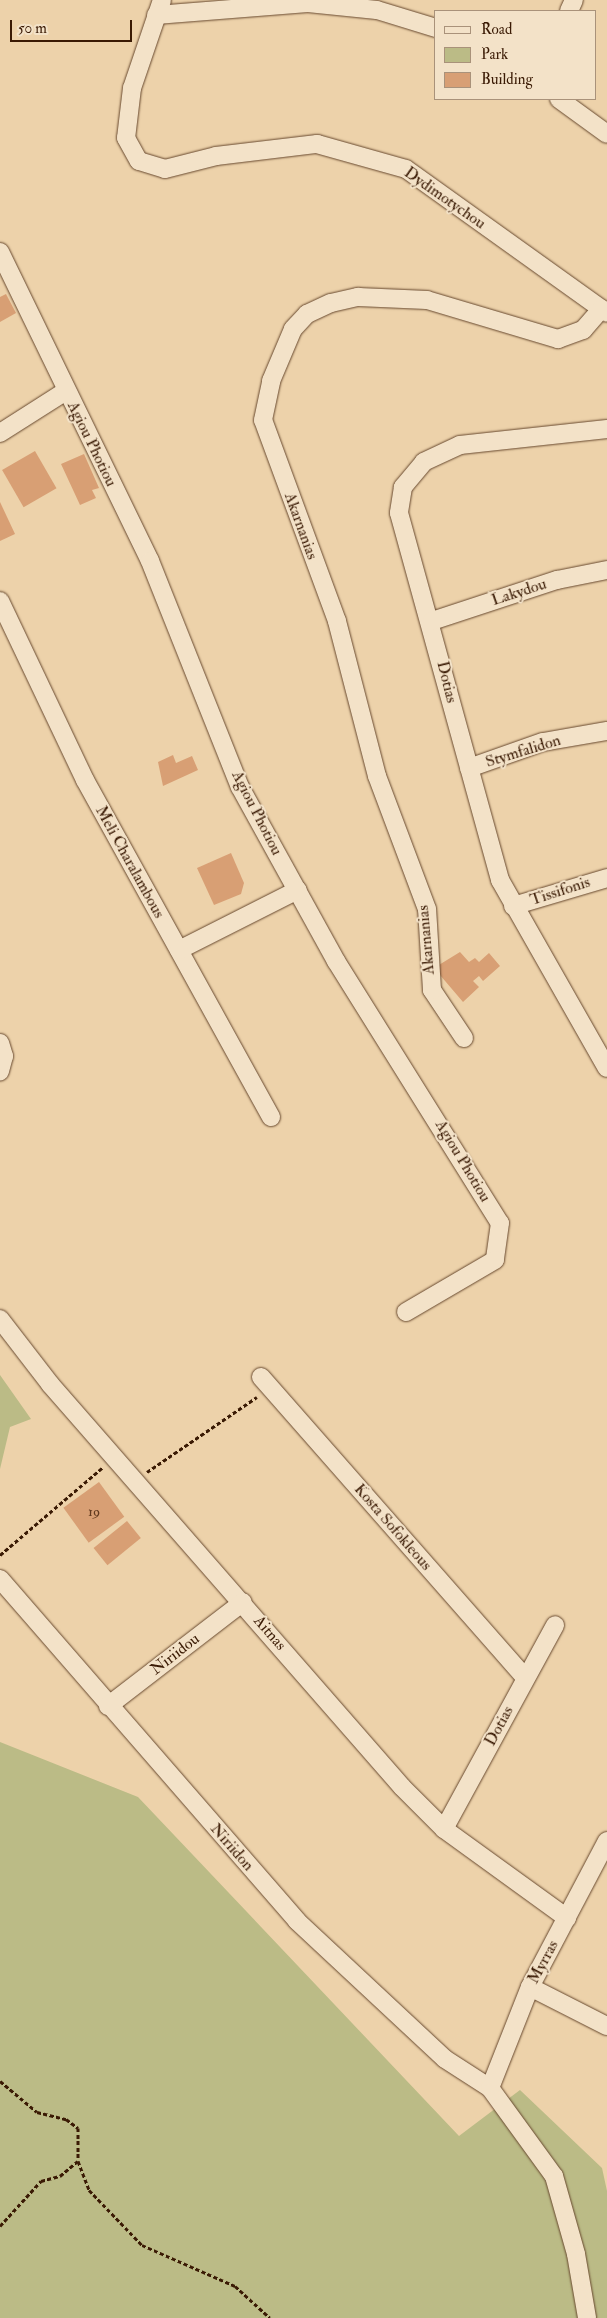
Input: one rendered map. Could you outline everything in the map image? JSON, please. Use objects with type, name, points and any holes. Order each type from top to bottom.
[{"type":"street","points":[[159,7],[308,3],[377,10],[434,27]]},
{"type":"street","name":"Dydimotychou","points":[[159,7],[132,88],[126,138],[139,161],[149,168],[165,169],[216,156],[317,144],[406,169],[604,311]]},
{"type":"street","points":[[560,100],[607,134]]},
{"type":"street","name":"Agiou Photiou","points":[[0,252],[150,561],[240,787],[336,961],[500,1223],[495,1260],[406,1312]]},
{"type":"street","name":"Akarnanias","points":[[464,1038],[432,990],[427,909],[377,776],[337,621],[263,420],[271,381],[293,329],[307,314],[331,303],[358,296],[427,300],[558,339],[583,330],[604,311]]},
{"type":"street","points":[[0,433],[66,391]]},
{"type":"street","name":"Dotias","points":[[607,429],[460,445],[424,462],[403,487],[399,513],[432,621],[469,768],[500,880],[513,906],[601,1046],[607,1068]]},
{"type":"street","name":"Lakydou","points":[[432,621],[557,580],[607,570]]},
{"type":"street","name":"Meli Charalambous","points":[[0,601],[85,780],[271,1117]]},
{"type":"street","name":"Stymfalidon","points":[[469,768],[543,742],[607,731]]},
{"type":"street","name":"Tissifonis","points":[[513,906],[607,878]]},
{"type":"street","points":[[179,950],[298,890]]},
{"type":"street","points":[[0,1043],[4,1056],[0,1071]]},
{"type":"street","name":"Aitnas","points":[[0,1319],[115,1457],[402,1787],[444,1829],[567,1918]]},
{"type":"street","name":"Kosta Sofokleous","points":[[265,1383],[524,1678]]},
{"type":"street","name":"Niriidon","points":[[0,1578],[108,1706],[297,1921],[445,2060],[490,2088]]},
{"type":"street","name":"Niriidou","points":[[108,1706],[243,1602]]},
{"type":"street","name":"Dotias","points":[[444,1829],[524,1678],[555,1625]]},
{"type":"street","name":"Myrras","points":[[490,2088],[530,1987],[604,1852]]},
{"type":"street","points":[[530,1987],[607,2026]]},
{"type":"street","points":[[490,2088],[554,2176],[576,2254],[587,2318]]},
{"type":"path","points":[[135,1480],[265,1383]]},
{"type":"path","points":[[0,1555],[115,1457]]},
{"type":"path","points":[[0,2081],[37,2112],[66,2119],[78,2128],[78,2161],[89,2190],[142,2245],[235,2286],[270,2318]]},
{"type":"path","points":[[0,2226],[41,2181],[60,2176],[78,2161]]},
{"type":"green space","points":[[0,1375],[31,1419],[10,1427],[0,1469]]},
{"type":"green space","points":[[0,1742],[138,1797],[459,2136],[520,2090],[602,2168],[607,2191],[607,2318],[0,2318]]},
{"type":"building","points":[[6,294],[16,313],[0,322],[0,297]]},
{"type":"building","points":[[35,451],[56,488],[24,507],[2,470]]},
{"type":"building","points":[[84,454],[99,488],[92,490],[96,498],[80,505],[61,464]]},
{"type":"building","points":[[0,502],[15,534],[0,541]]},
{"type":"building","points":[[173,755],[176,763],[192,756],[198,770],[163,786],[158,762]]},
{"type":"building","points":[[231,853],[244,883],[241,894],[214,905],[197,868]]},
{"type":"building","points":[[460,952],[469,962],[475,958],[479,962],[489,953],[500,966],[483,981],[479,976],[473,981],[479,987],[463,1002],[434,968]]},
{"type":"building","points":[[99,1482],[124,1517],[89,1543],[63,1508]]},
{"type":"building","points":[[127,1521],[141,1538],[107,1565],[94,1548]]}]
